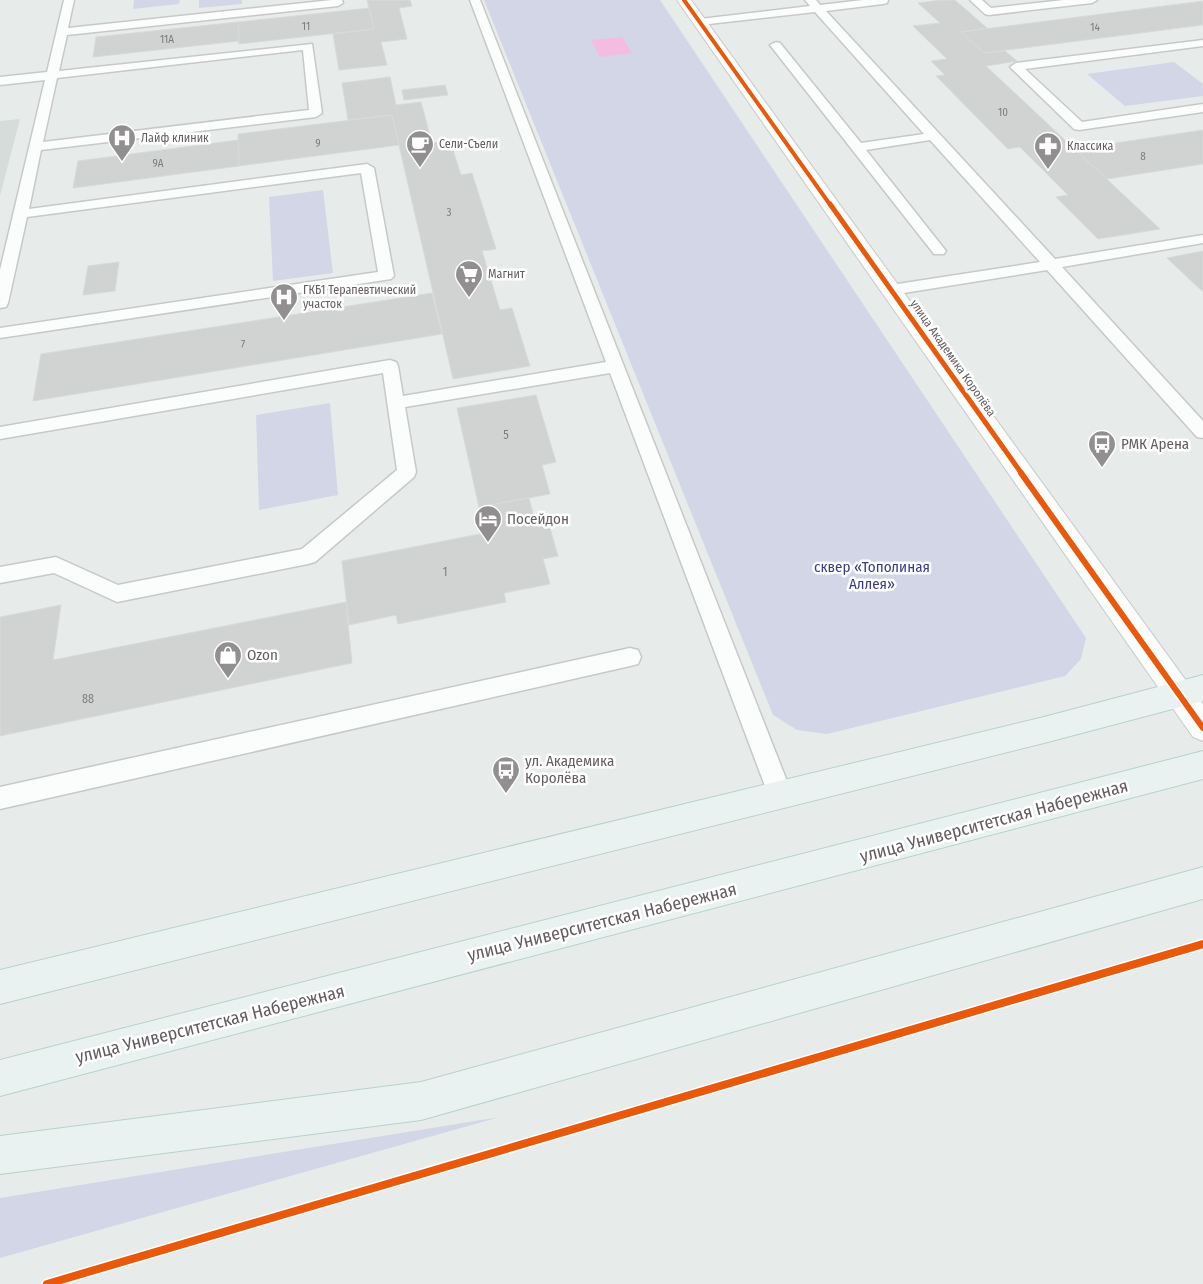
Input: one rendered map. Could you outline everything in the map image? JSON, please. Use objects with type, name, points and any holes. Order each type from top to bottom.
[{"type":"main road","points":[[0,987],[1034,732],[1191,691]]},
{"type":"main road","name":"улица Университетская Набережная","points":[[0,1078],[1203,765]]},
{"type":"main road","points":[[0,1155],[421,1101],[1203,883]]},
{"type":"street","name":"улица Академика Королёва","points":[[684,0],[891,290],[1191,691],[1203,728]]},
{"type":"lane","points":[[0,303],[69,0]]},
{"type":"lane","points":[[62,32],[338,3],[338,0]]},
{"type":"lane","points":[[475,0],[780,794]]},
{"type":"lane","points":[[975,0],[989,12],[1092,0]]},
{"type":"lane","points":[[700,22],[814,4],[883,1]]},
{"type":"lane","points":[[814,4],[1203,432]]},
{"type":"lane","points":[[1203,44],[1016,68],[1079,126],[1203,108]]},
{"type":"lane","points":[[776,45],[938,252]]},
{"type":"lane","points":[[1,82],[308,46],[316,113],[36,147]]},
{"type":"lane","points":[[856,148],[934,136]]},
{"type":"lane","points":[[0,333],[386,276],[367,168],[20,214]]},
{"type":"lane","points":[[891,290],[1008,273],[1050,264],[1203,239]]},
{"type":"lane","points":[[0,433],[390,366],[407,472],[308,556],[117,594],[56,564],[0,575]]},
{"type":"lane","points":[[396,403],[616,366]]},
{"type":"lane","points":[[0,798],[630,657]]},
{"type":"shaded area","points":[[622,37],[632,53],[600,57],[591,40]]},
{"type":"shaded area","points":[[20,119],[0,196],[0,121]]},
{"type":"green space","points":[[134,0],[180,0],[179,4],[133,9]]},
{"type":"green space","points":[[199,0],[242,0],[242,4],[199,8]]},
{"type":"green space","name":"сквер «Тополиная Аллея»","points":[[484,0],[660,0],[1086,638],[1081,659],[1065,676],[827,734],[797,730],[773,715]]},
{"type":"green space","points":[[1174,62],[1203,84],[1203,96],[1125,106],[1087,74]]},
{"type":"green space","points":[[323,190],[333,273],[273,281],[269,197]]},
{"type":"green space","points":[[330,403],[338,495],[259,510],[256,415]]},
{"type":"green space","points":[[500,1117],[0,1258],[0,1198]]},
{"type":"building","points":[[367,0],[410,0],[412,6],[399,8],[407,39],[381,42],[387,65],[339,70],[333,34],[374,29]]},
{"type":"building","points":[[955,0],[987,28],[961,32],[984,53],[1005,51],[1017,61],[986,66],[1160,229],[1098,239],[1056,197],[1068,195],[1020,147],[1008,149],[936,76],[945,75],[931,61],[947,59],[913,26],[940,23],[918,3]]},
{"type":"building","points":[[1203,1],[1203,25],[984,53],[961,32]]},
{"type":"building","points":[[369,8],[374,29],[239,44],[238,22]]},
{"type":"building","points":[[238,22],[239,41],[93,57],[96,37]]},
{"type":"building","points":[[390,77],[396,105],[421,102],[432,143],[450,141],[461,175],[472,173],[496,249],[482,251],[500,310],[512,308],[530,366],[453,379],[392,115],[348,120],[342,83]]},
{"type":"building","points":[[445,85],[448,95],[404,100],[402,90]]},
{"type":"building","points":[[392,115],[399,145],[239,166],[238,134]]},
{"type":"building","points":[[1203,130],[1203,164],[1107,179],[1075,149]]},
{"type":"building","points":[[238,140],[239,166],[73,188],[78,161]]},
{"type":"building","points":[[1203,251],[1203,292],[1167,258]]},
{"type":"building","points":[[119,262],[115,291],[83,295],[88,266]]},
{"type":"building","points":[[432,293],[442,334],[33,401],[41,354]]},
{"type":"building","points":[[536,395],[556,462],[542,465],[550,494],[479,507],[457,408]]},
{"type":"building","points":[[529,498],[535,521],[547,518],[558,556],[543,559],[550,584],[504,593],[506,602],[398,624],[396,615],[349,625],[342,561],[485,533],[479,507]]},
{"type":"building","points":[[346,602],[352,663],[0,736],[0,617],[61,605],[53,660]]},
{"type":"cycle path","points":[[684,0],[1203,728]]},
{"type":"cycle path","points":[[47,1284],[1203,944]]},
{"type":"place","name":"Лайф клиник","points":[[122,162]]},
{"type":"place","name":"Сели-Съели","points":[[420,168]]},
{"type":"place","name":"Классика","points":[[1048,170]]},
{"type":"place","name":"Магнит","points":[[469,298]]},
{"type":"place","name":"ГКБ1 Терапевтический участок","points":[[284,321]]},
{"type":"place","name":"РМК Арена","points":[[1102,468]]},
{"type":"place","name":"Посейдон","points":[[488,543]]},
{"type":"place","name":"Ozon","points":[[228,679]]},
{"type":"place","name":"ул. Академика Королёва","points":[[506,794]]}]
